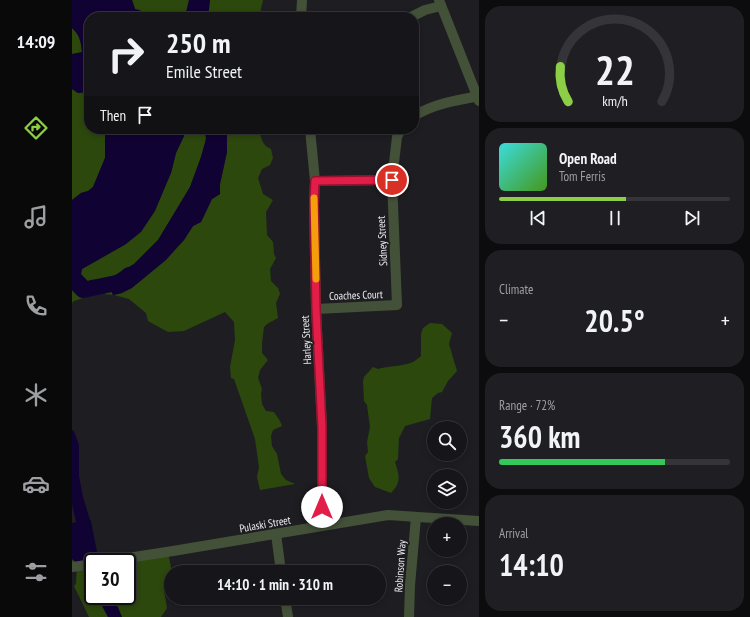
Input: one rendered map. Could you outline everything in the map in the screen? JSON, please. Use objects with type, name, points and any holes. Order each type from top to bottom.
[{"type":"street","points":[[301,12],[302,0]]},
{"type":"street","points":[[419,13],[440,3],[450,24],[478,98],[437,106],[419,114]]},
{"type":"street","name":"Harley Street","points":[[310,134],[315,181],[316,309],[322,427],[322,526]]},
{"type":"street","name":"Sidney Street","points":[[397,305],[392,180],[398,134]]},
{"type":"street","points":[[315,181],[392,180]]},
{"type":"street","name":"Coaches Court","points":[[316,309],[397,305]]},
{"type":"street","name":"Pulaski Street","points":[[136,557],[388,515],[479,521]]},
{"type":"street","name":"Robinson Way","points":[[409,617],[410,585],[416,517]]},
{"type":"street","points":[[276,534],[280,565]]},
{"type":"street","points":[[72,567],[84,565]]},
{"type":"street","points":[[286,605],[288,617]]},
{"type":"green space","points":[[132,0],[189,0],[186,12],[145,12],[135,9]]},
{"type":"green space","points":[[210,0],[263,0],[260,12],[209,12]]},
{"type":"green space","points":[[72,28],[80,39],[82,53],[72,54]]},
{"type":"green space","points":[[72,89],[78,93],[84,92],[84,134],[105,134],[105,158],[93,187],[88,191],[81,193],[72,200]]},
{"type":"green space","points":[[184,134],[206,134],[206,139],[201,157],[190,187],[158,240],[134,264],[112,277],[110,288],[113,295],[105,294],[105,282],[102,279],[89,280],[89,282],[81,274],[82,269],[126,244],[171,173],[176,153]]},
{"type":"green space","points":[[227,134],[260,134],[262,141],[268,148],[271,149],[273,158],[270,165],[262,169],[258,178],[263,194],[273,200],[266,212],[267,235],[273,242],[274,254],[276,258],[270,269],[271,281],[278,288],[280,294],[276,303],[278,318],[264,327],[262,353],[268,360],[260,370],[258,378],[262,389],[262,404],[266,411],[274,412],[282,426],[273,430],[271,436],[272,446],[277,454],[281,474],[286,480],[295,484],[260,490],[257,477],[259,467],[255,439],[234,379],[231,378],[230,367],[235,340],[234,322],[225,312],[184,331],[168,332],[148,321],[146,313],[129,299],[114,295],[122,293],[184,240],[193,226],[201,222],[212,199],[220,194],[220,184],[227,152]]},
{"type":"green space","points":[[72,280],[87,291],[86,297],[72,303]]},
{"type":"green space","points":[[430,323],[442,324],[452,333],[449,344],[457,371],[448,381],[442,392],[438,393],[432,398],[430,419],[405,426],[399,438],[398,459],[395,462],[399,478],[397,485],[391,493],[375,487],[369,478],[365,456],[368,452],[367,442],[370,427],[367,405],[364,401],[363,381],[364,377],[373,367],[378,369],[406,364],[413,362],[420,357],[421,334],[423,328]]},
{"type":"green space","points":[[168,553],[171,565],[164,565],[163,585],[164,605],[166,605],[167,608],[161,617],[122,617],[117,605],[136,605],[136,560]]},
{"type":"green space","points":[[72,559],[81,567],[84,572],[84,605],[102,605],[108,617],[89,617],[74,586],[76,584],[77,567],[72,567]]},
{"type":"shaded area","points":[[72,0],[132,0],[135,9],[145,12],[84,12],[84,92],[78,93],[72,89],[72,54],[82,52],[80,39],[72,28]]},
{"type":"shaded area","points":[[189,0],[210,0],[209,12],[186,12]]},
{"type":"shaded area","points":[[105,134],[184,134],[176,153],[171,173],[155,211],[141,232],[126,244],[82,269],[81,274],[89,284],[90,292],[72,280],[72,200],[81,193],[88,191],[93,187],[105,158]]},
{"type":"shaded area","points":[[206,134],[227,134],[227,152],[220,184],[220,194],[212,199],[201,222],[193,226],[184,240],[166,260],[132,288],[122,293],[113,295],[110,288],[112,277],[134,264],[158,240],[190,187],[206,139]]},
{"type":"shaded area","points":[[72,430],[74,431],[79,445],[79,476],[83,497],[91,521],[97,553],[84,553],[84,572],[81,567],[72,559],[72,523],[76,522],[72,504]]},
{"type":"shaded area","points":[[102,605],[117,605],[122,617],[108,617]]},
{"type":"waterway","points":[[72,279],[83,290],[121,282],[129,275]]},
{"type":"slow traffic","points":[[314,198],[316,279]]},
{"type":"route","points":[[322,507],[322,427],[316,309],[315,181],[392,180]]}]
